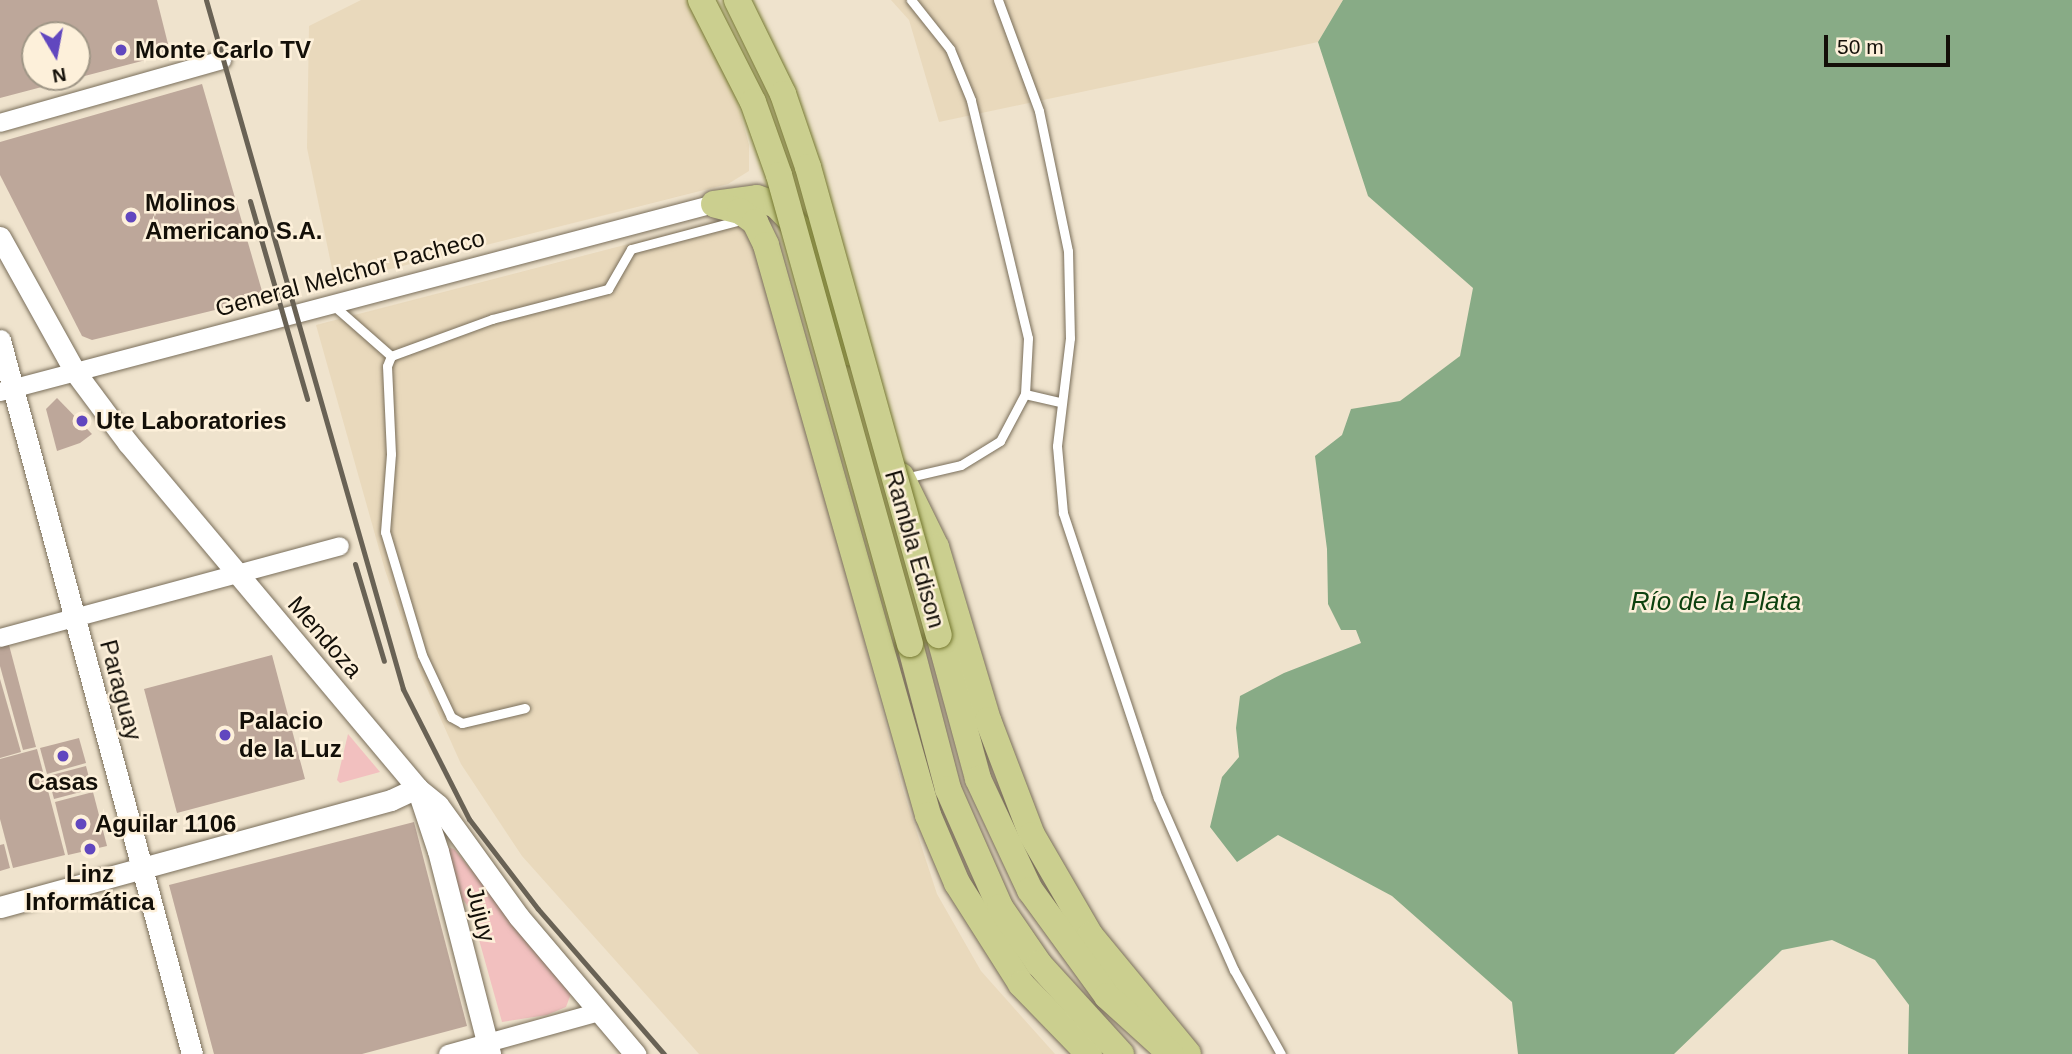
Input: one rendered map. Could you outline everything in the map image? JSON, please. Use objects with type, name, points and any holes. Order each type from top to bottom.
[{"type":"main road","name":"Rambla Edison","points":[[701,0],[754,102],[779,176],[948,789],[1000,907],[1039,964],[1121,1054]]},
{"type":"main road","name":"Rambla Edison","points":[[737,0],[783,94],[808,167],[978,779],[1030,890],[1107,996],[1171,1054]]},
{"type":"main road","points":[[714,204],[757,198],[776,205],[799,228],[902,478],[945,571],[988,720],[1032,835],[1090,935],[1188,1054]]},
{"type":"main road","points":[[714,204],[740,211],[749,218],[766,245],[928,815],[957,883],[986,934],[1021,984],[1089,1054]]},
{"type":"street","points":[[0,122],[222,60]]},
{"type":"street","name":"General Melchor Pacheco","points":[[7,390],[714,204]]},
{"type":"street","name":"Mendoza","points":[[0,237],[75,372],[235,574],[417,788],[438,805],[485,873],[635,1054]]},
{"type":"street","name":"Paraguay","points":[[0,340],[7,390],[75,618],[192,1054]]},
{"type":"street","points":[[0,638],[340,546]]},
{"type":"street","points":[[0,907],[391,800],[417,788]]},
{"type":"street","name":"Jujuy","points":[[417,788],[438,851],[489,1049]]},
{"type":"street","points":[[448,1054],[489,1049],[599,1013]]},
{"type":"lane","points":[[902,478],[961,465],[1000,441],[1025,394],[1028,338],[971,100],[950,49],[911,0]]},
{"type":"lane","points":[[998,0],[1039,111],[1068,251],[1070,338],[1060,402],[1057,446],[1063,513],[1158,798],[1234,970],[1281,1054]]},
{"type":"lane","points":[[525,708],[462,723],[451,717],[422,655],[384,531],[391,454],[387,366],[391,356],[492,319],[608,289],[631,249],[749,218]]},
{"type":"lane","points":[[331,303],[391,356]]},
{"type":"lane","points":[[1025,394],[1060,402]]},
{"type":"shaded area","points":[[361,0],[696,0],[737,101],[749,145],[749,171],[728,184],[335,283],[307,148],[309,26]]},
{"type":"shaded area","points":[[891,0],[1343,0],[1318,42],[939,122],[909,20]]},
{"type":"shaded area","points":[[752,212],[903,790],[937,894],[981,971],[1055,1054],[699,1054],[522,856],[461,764],[421,675],[385,570],[316,325]]},
{"type":"shaded area","points":[[348,734],[380,772],[340,783],[337,780]]},
{"type":"shaded area","points":[[446,847],[454,849],[572,991],[566,1007],[547,1015],[502,1022],[471,911],[459,894]]},
{"type":"water","name":"Río de la Plata","points":[[1343,0],[2072,0],[2072,1054],[1908,1054],[1909,1005],[1875,960],[1832,940],[1782,950],[1674,1054],[1518,1054],[1512,1002],[1392,896],[1278,835],[1237,862],[1210,827],[1222,777],[1239,757],[1236,728],[1240,696],[1284,673],[1361,643],[1356,630],[1341,630],[1328,604],[1327,549],[1315,456],[1342,435],[1351,409],[1400,401],[1460,356],[1473,288],[1368,196],[1318,42]]},
{"type":"building","name":"Monte Carlo TV","points":[[0,0],[157,0],[168,44],[161,56],[91,74],[91,21],[21,21],[21,91],[27,91],[0,98]]},
{"type":"building","name":"Molinos Americano S.A.","points":[[202,84],[264,298],[92,340],[82,336],[0,175],[0,142]]},
{"type":"building","points":[[57,398],[92,434],[80,443],[57,451],[46,409]]},
{"type":"building","points":[[9,645],[36,747],[23,750],[0,666],[0,647]]},
{"type":"building","name":"Palacio de la Luz","points":[[272,655],[305,779],[177,813],[144,689]]},
{"type":"building","points":[[0,679],[21,752],[0,758]]},
{"type":"building","name":"Casas","points":[[79,738],[86,763],[47,774],[40,748]]},
{"type":"building","points":[[37,749],[65,855],[13,868],[0,819],[0,759]]},
{"type":"building","points":[[86,766],[92,789],[54,799],[48,776]]},
{"type":"building","name":"Aguilar 1106","points":[[93,792],[107,846],[68,855],[55,802]]},
{"type":"building","points":[[414,822],[467,1026],[362,1054],[214,1054],[169,885]]},
{"type":"building","points":[[4,844],[10,868],[0,871],[0,845]]},
{"type":"railway","points":[[206,0],[403,689],[469,819],[538,909],[664,1054]]},
{"type":"railway","points":[[250,201],[307,399]]},
{"type":"railway","points":[[355,564],[384,661]]},
{"type":"place","name":"Monte Carlo TV","points":[[121,50]]},
{"type":"place","name":"Molinos Americano S.A.","points":[[131,217]]},
{"type":"place","name":"Ute Laboratories","points":[[82,421]]},
{"type":"place","name":"Palacio de la Luz","points":[[225,735]]},
{"type":"place","name":"Casas","points":[[63,756]]},
{"type":"place","name":"Aguilar 1106","points":[[81,824]]},
{"type":"place","name":"Linz Informática","points":[[90,849]]}]
